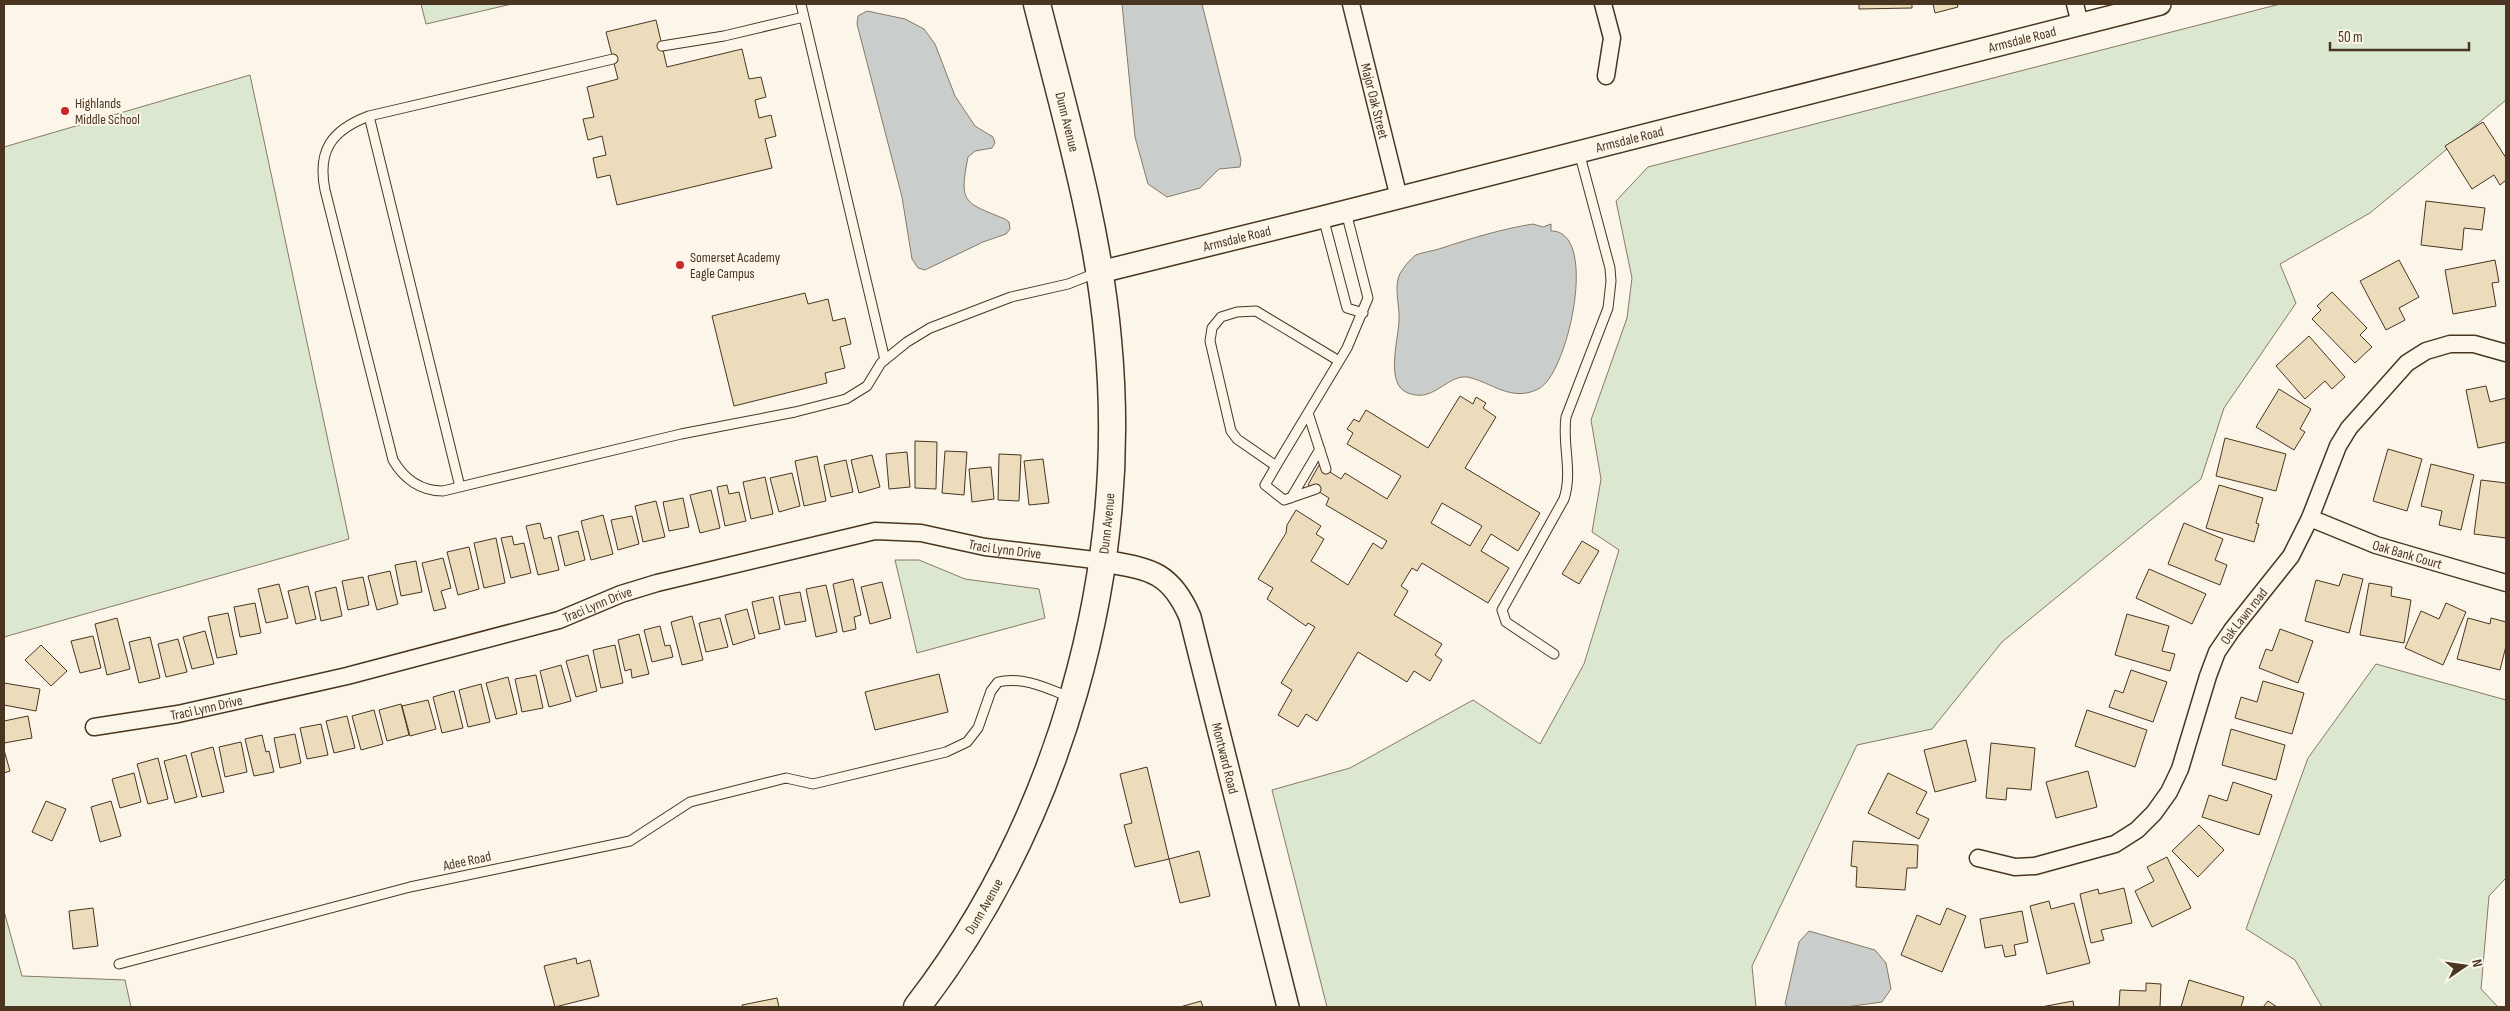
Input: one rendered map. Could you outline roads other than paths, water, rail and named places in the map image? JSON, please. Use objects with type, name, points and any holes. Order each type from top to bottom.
[{"type":"main road","name":"Dunn Avenue","points":[[917,1007],[968,936],[1001,875],[1052,760],[1072,699],[1092,620],[1103,561],[1111,479],[1112,412],[1108,340],[1100,272],[1088,211],[1037,4]]},
{"type":"street","name":"Major Oak Street","points":[[1350,4],[1399,198]]},
{"type":"street","points":[[1603,4],[1612,38],[1606,76]]},
{"type":"street","name":"Armsdale Road","points":[[1100,272],[1346,212],[1579,152],[2078,14],[2160,4]]},
{"type":"street","name":"Oak Lawn road","points":[[1978,858],[2016,868],[2034,866],[2115,844],[2137,830],[2154,813],[2169,792],[2180,769],[2217,652],[2232,630],[2291,556],[2310,518],[2338,446],[2350,428],[2407,363],[2426,351],[2450,344],[2474,344],[2506,352]]},
{"type":"street","name":"Oak Bank Court","points":[[2310,518],[2376,546],[2506,584]]},
{"type":"street","name":"Traci Lynn Drive","points":[[94,727],[178,714],[347,676],[558,620],[621,594],[657,582],[874,531],[921,533],[985,547],[1103,561]]},
{"type":"street","name":"Montward Road","points":[[1103,561],[1143,568],[1161,577],[1183,601],[1190,617],[1288,1007]]},
{"type":"lane","points":[[801,4],[885,360]]},
{"type":"lane","points":[[662,46],[724,36],[804,17]]},
{"type":"lane","points":[[613,59],[370,116],[344,127],[328,145],[322,163],[325,190],[393,460],[406,478],[424,488],[443,491],[460,488],[662,438],[795,412],[846,399],[867,386],[885,360],[907,342],[930,328],[1010,298],[1068,284],[1100,272]]},
{"type":"lane","points":[[370,116],[460,488]]},
{"type":"lane","points":[[1554,654],[1506,622],[1502,610],[1564,499],[1569,484],[1570,470],[1564,430],[1566,416],[1608,308],[1611,294],[1610,268],[1579,152]]},
{"type":"lane","points":[[1316,489],[1284,500],[1265,485],[1339,361],[1363,313],[1368,298],[1346,212]]},
{"type":"lane","points":[[1324,217],[1347,308],[1363,313]]},
{"type":"lane","points":[[1276,466],[1236,439],[1231,431],[1210,341],[1212,328],[1221,318],[1237,312],[1256,311],[1339,361]]},
{"type":"lane","points":[[1308,413],[1326,469]]},
{"type":"lane","points":[[1291,498],[1320,449]]},
{"type":"lane","name":"Adee Road","points":[[119,964],[410,887],[630,841],[690,802],[786,778],[813,784],[946,752],[967,742],[978,728],[991,691],[998,682],[1010,679],[1042,686],[1072,699]]},
{"type":"place","name":"Highlands Middle School","points":[[65,111]]},
{"type":"place","name":"Somerset Academy Eagle Campus","points":[[680,265]]}]
